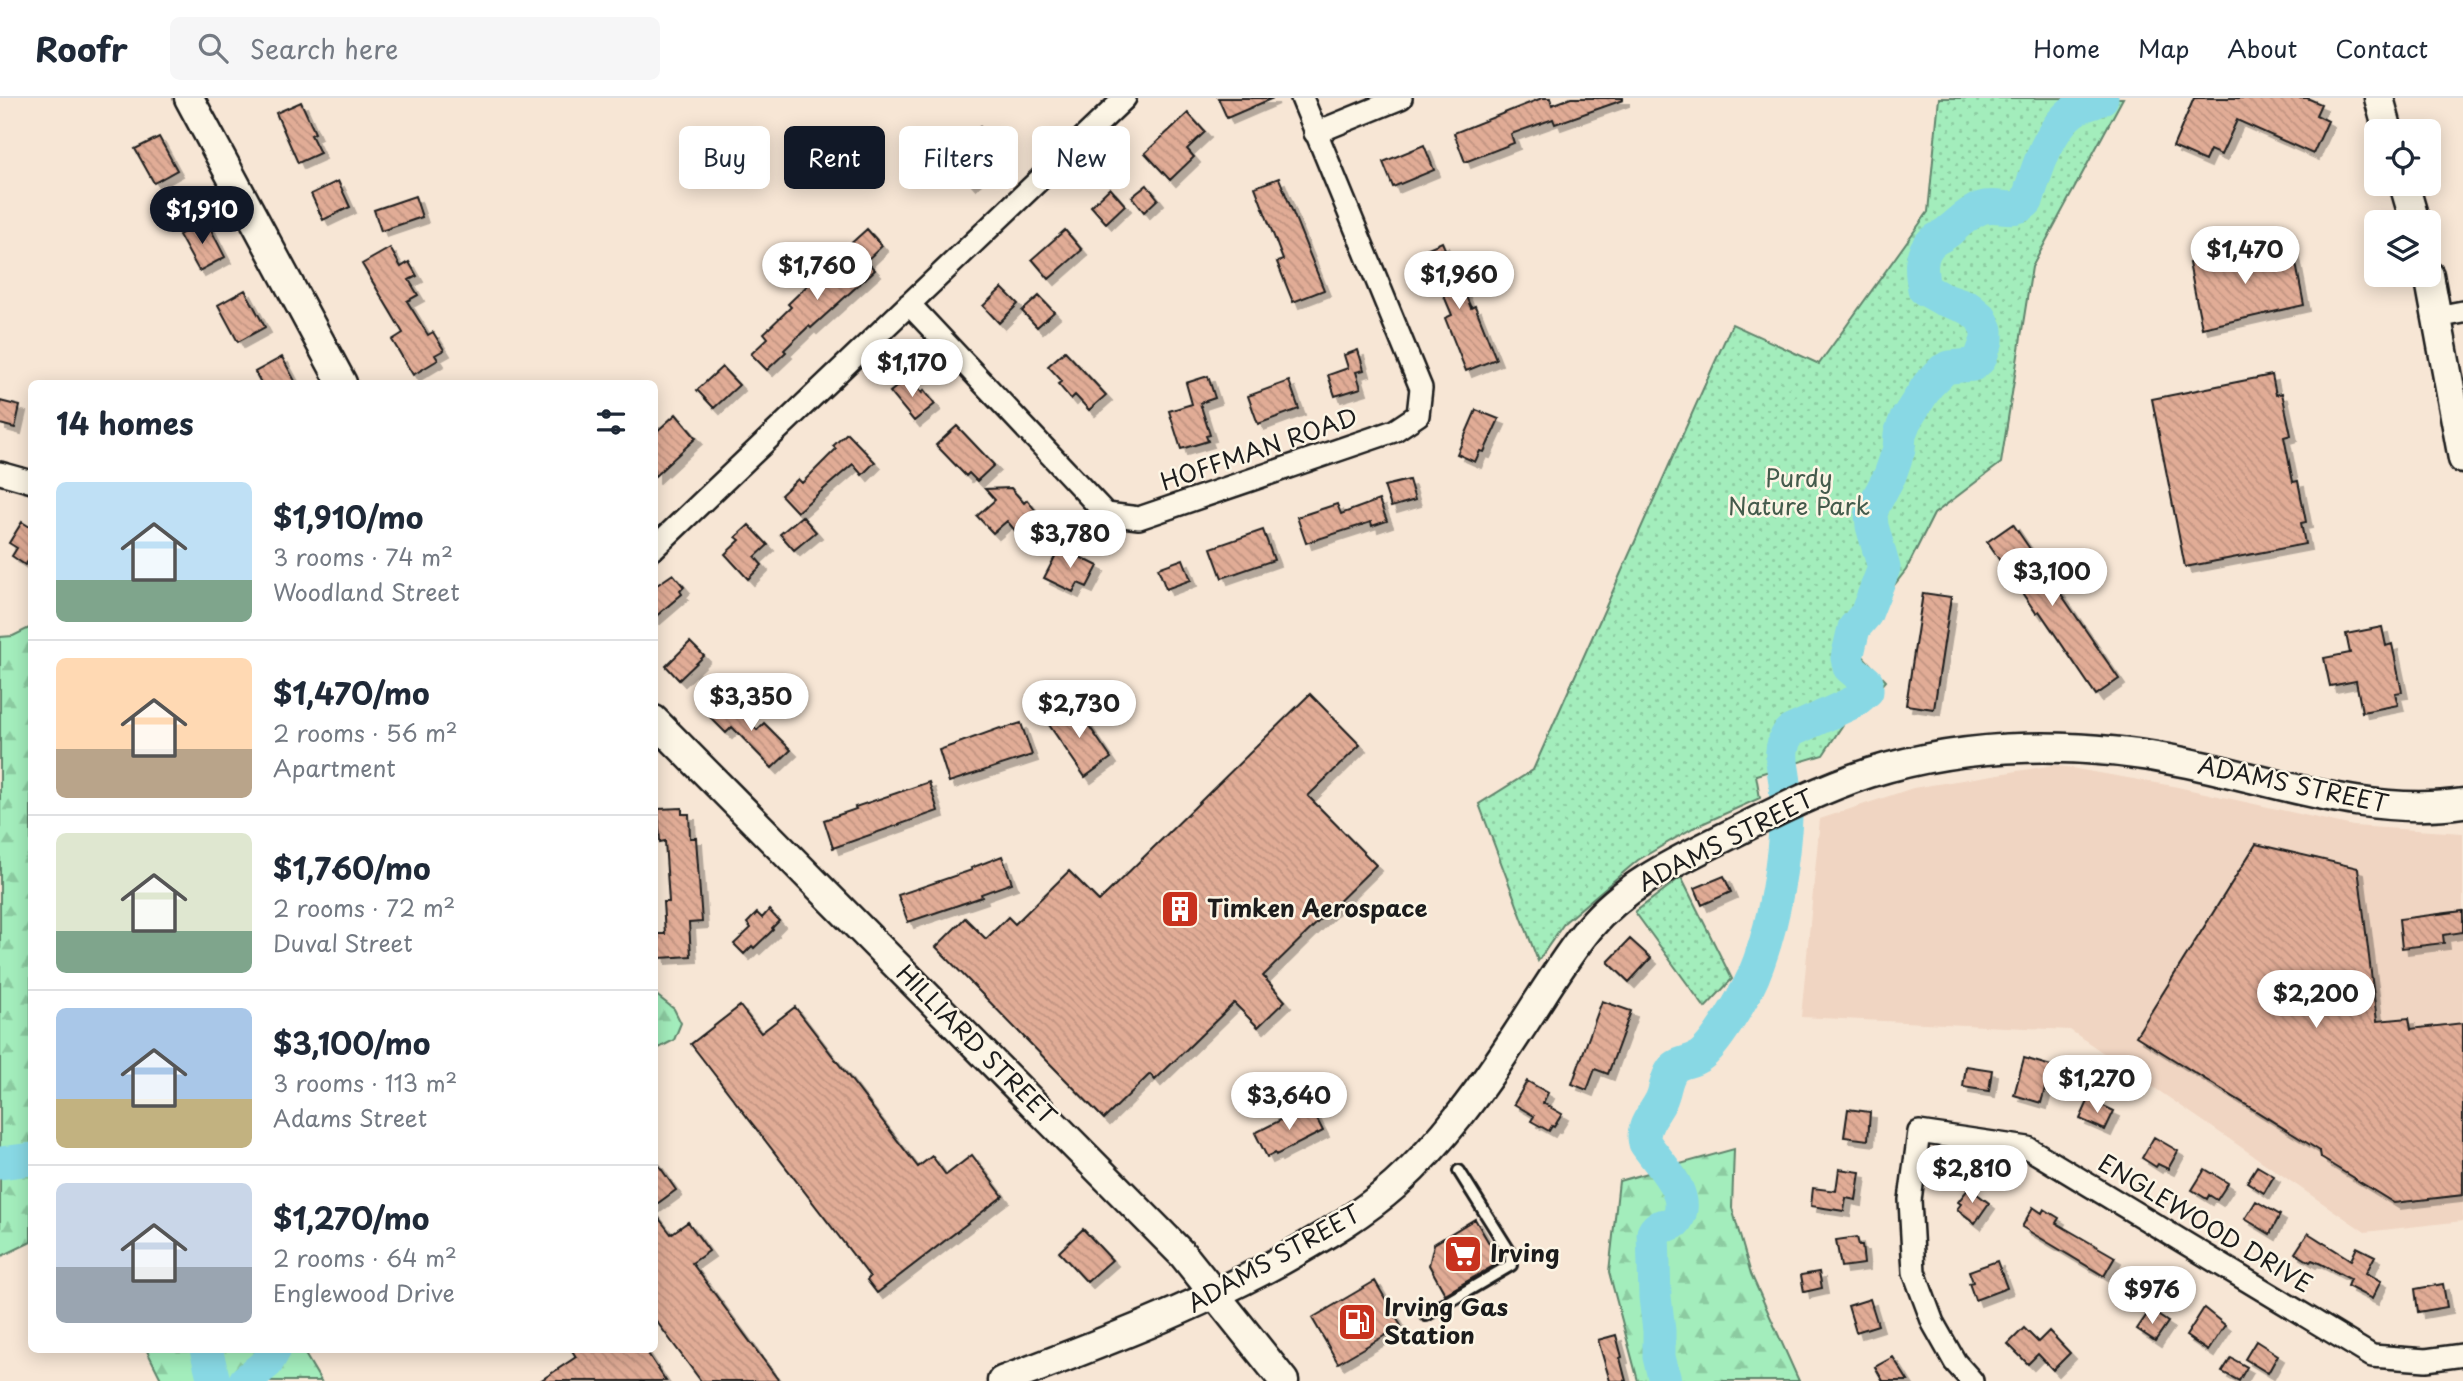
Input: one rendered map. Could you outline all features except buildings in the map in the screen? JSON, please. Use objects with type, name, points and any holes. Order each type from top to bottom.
[{"type":"main road","points":[[190,98],[340,380]]},
{"type":"main road","points":[[2379,98],[2385,119]]},
{"type":"main road","points":[[2435,287],[2450,314],[2463,459]]},
{"type":"main road","name":"HILLIARD STREET","points":[[658,724],[1184,1256],[1284,1381]]},
{"type":"main road","name":"ADAMS STREET","points":[[1002,1381],[1216,1295],[1358,1216],[1397,1183],[1459,1118],[1517,1035],[1557,971],[1592,925],[1631,889],[1672,863],[1783,809],[1868,773],[1926,759],[1995,750],[2081,747],[2166,759],[2387,806],[2442,806],[2463,803]]},
{"type":"street","points":[[658,544],[1125,98]]},
{"type":"street","points":[[1302,98],[1315,133],[1401,98]]},
{"type":"street","name":"HOFFMAN ROAD","points":[[909,304],[1106,514],[1139,519],[1394,431],[1418,415],[1421,388],[1315,133]]},
{"type":"street","points":[[0,473],[28,481]]},
{"type":"street","name":"ENGLEWOOD DRIVE","points":[[1972,1381],[1955,1362],[1933,1323],[1914,1272],[1910,1200],[1919,1132],[2028,1148],[2372,1356],[2426,1360],[2463,1355]]},
{"type":"lane","points":[[1426,1315],[1511,1265],[1511,1254],[1459,1171]]},
{"type":"shaded area","points":[[2054,765],[2173,786],[2353,826],[2463,833],[2463,1221],[2365,1232],[2070,1030],[1801,1017],[1820,819],[1913,788]]},
{"type":"green space","name":"Purdy Nature Park","points":[[1939,98],[2123,98],[2032,267],[2001,463],[1934,514],[1906,570],[1867,620],[1850,637],[1859,652],[1886,681],[1869,701],[1844,723],[1823,755],[1756,775],[1760,798],[1693,828],[1638,860],[1565,922],[1538,961],[1479,804],[1533,770],[1732,324],[1819,364],[1928,212]]},
{"type":"green space","points":[[28,628],[28,1243],[0,1257],[0,637],[13,636]]},
{"type":"green space","points":[[1681,877],[1732,979],[1705,1008],[1635,912]]},
{"type":"green space","points":[[658,996],[674,1009],[681,1023],[674,1040],[658,1048]]},
{"type":"green space","points":[[1734,1149],[1732,1208],[1751,1274],[1799,1381],[1638,1381],[1609,1272],[1619,1181]]},
{"type":"green space","points":[[148,1353],[304,1353],[321,1381],[162,1381]]},
{"type":"waterway","points":[[1665,1381],[1659,1357],[1653,1233],[1659,1227],[1676,1221],[1681,1211],[1681,1201],[1672,1180],[1645,1143],[1645,1131],[1672,1070],[1700,1056],[1714,1042],[1744,995],[1760,960],[1775,905],[1786,825],[1782,757],[1785,739],[1789,732],[1854,702],[1867,691],[1867,682],[1849,667],[1847,658],[1854,628],[1866,614],[1884,568],[1871,514],[1890,475],[1905,421],[1928,385],[1943,370],[1973,365],[1980,359],[1987,340],[1987,330],[1981,318],[1969,308],[1942,299],[1924,289],[1924,253],[1932,242],[1976,210],[1994,206],[2012,208],[2027,201],[2045,150],[2058,126],[2076,109],[2102,98]]},
{"type":"waterway","points":[[0,1163],[28,1160]]},
{"type":"waterway","points":[[207,1353],[214,1381]]},
{"type":"waterway","points":[[245,1381],[267,1363],[273,1353]]},
{"type":"place","name":"Timken Aerospace","points":[[1180,909]]},
{"type":"place","name":"Irving","points":[[1463,1254]]},
{"type":"place","name":"Irving Gas Station","points":[[1357,1322]]}]
